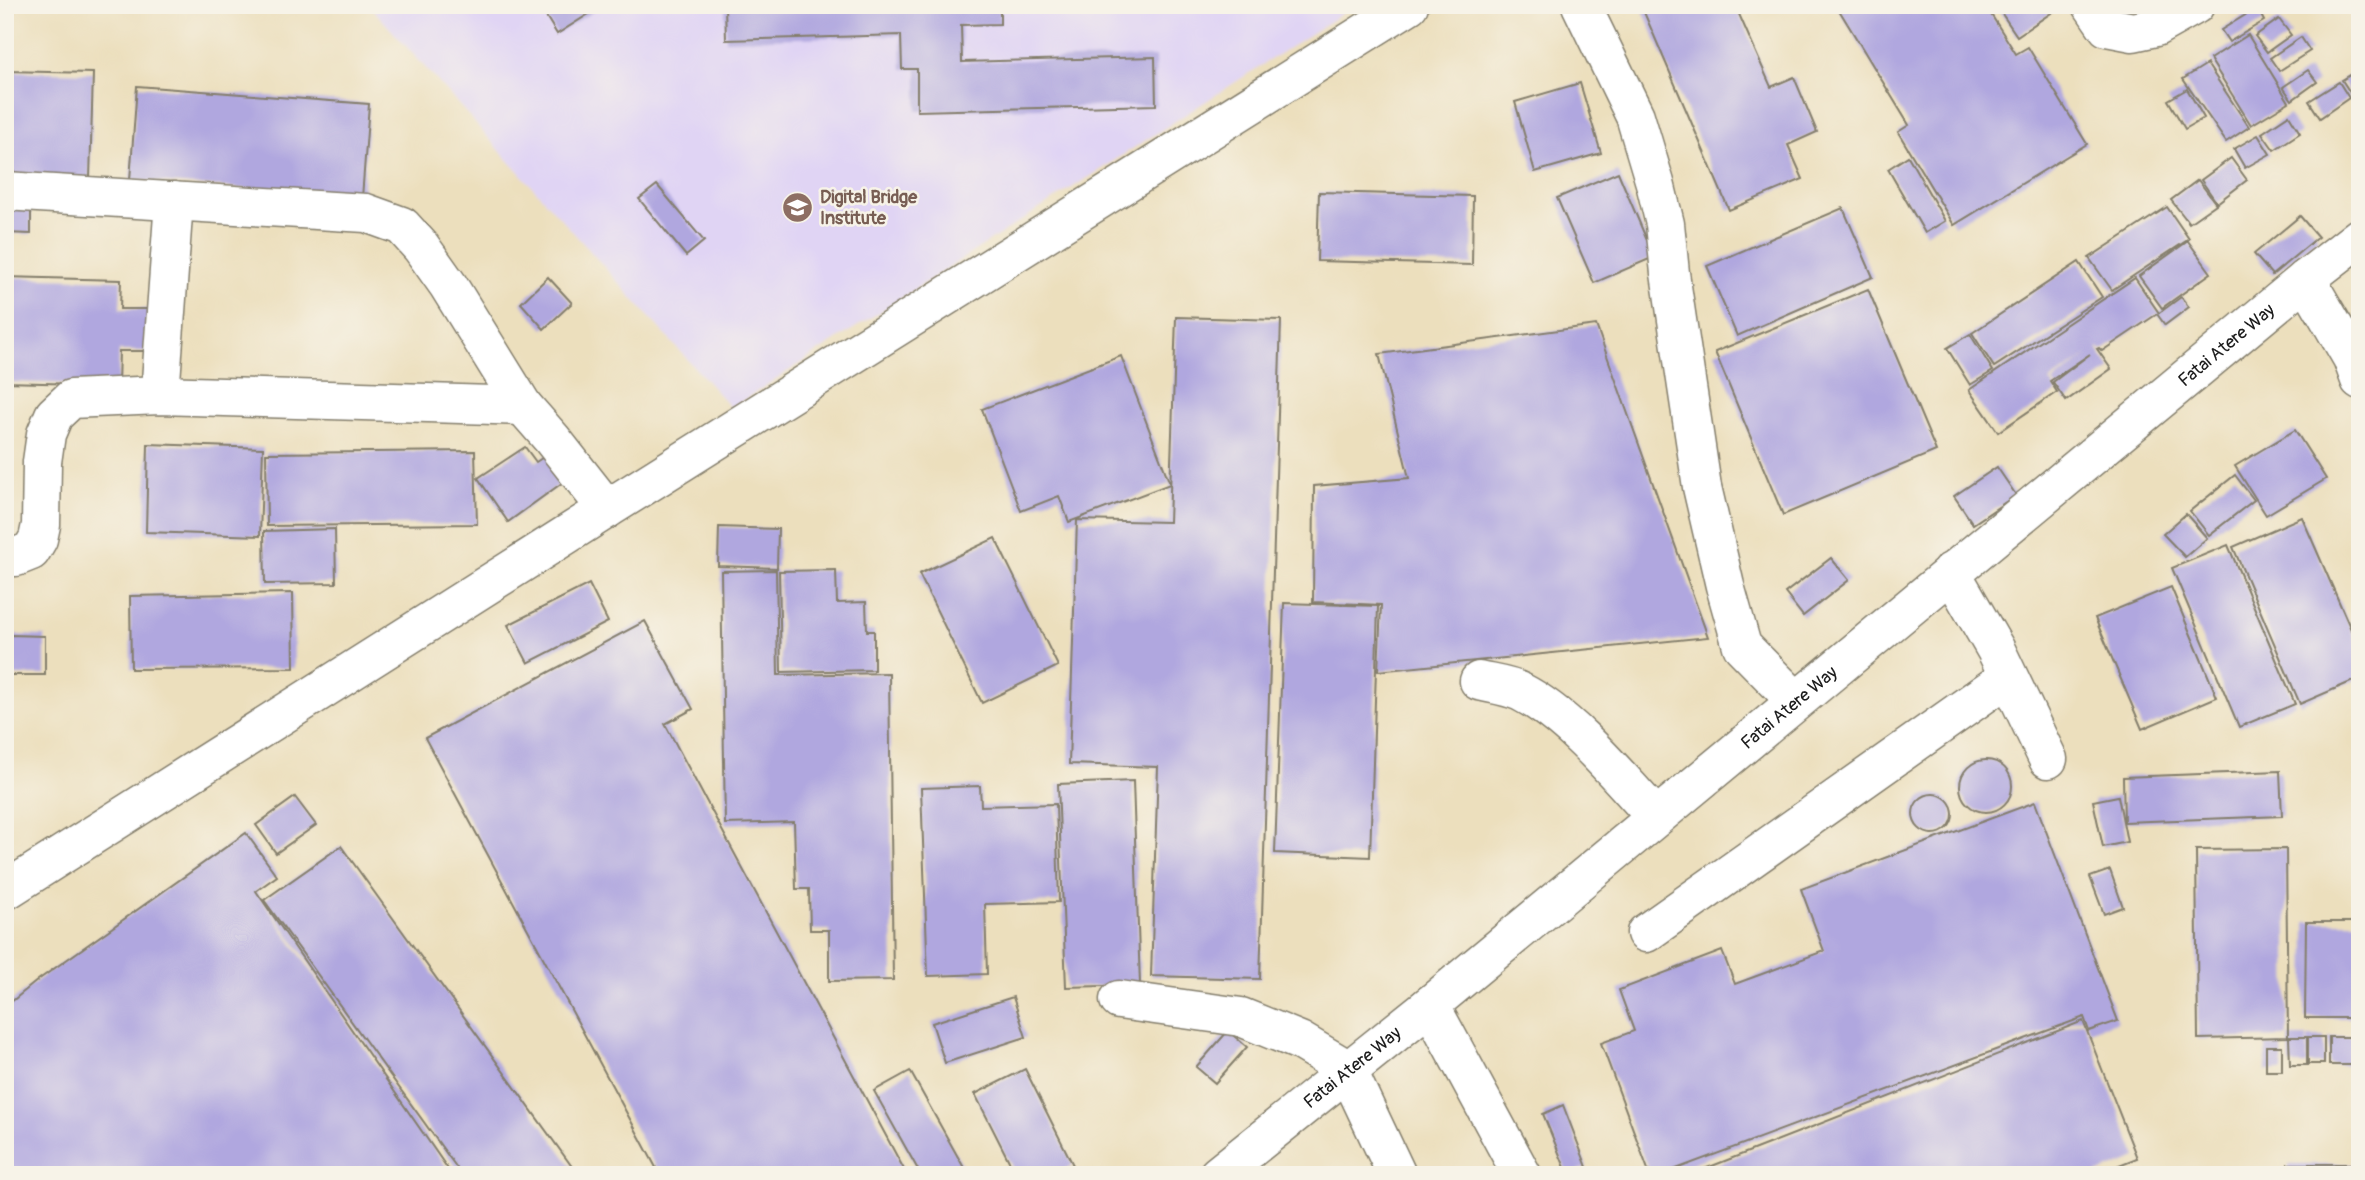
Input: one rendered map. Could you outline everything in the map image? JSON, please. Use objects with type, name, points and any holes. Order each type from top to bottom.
[{"type":"street","points":[[5,891],[1409,5]]},
{"type":"street","points":[[1581,5],[1635,117],[1665,224],[1702,488],[1742,646],[1796,701]]},
{"type":"street","points":[[2092,5],[2108,27],[2133,32],[2156,27],[2195,5]]},
{"type":"street","points":[[5,191],[366,213],[402,226],[449,285],[523,407],[607,509]]},
{"type":"street","points":[[160,395],[174,201]]},
{"type":"street","name":"Fatai Atere Way","points":[[1218,1175],[1430,1005],[1951,572],[2360,237]]},
{"type":"street","points":[[2306,279],[2352,358],[2360,380]]},
{"type":"street","points":[[5,557],[16,557],[30,551],[38,539],[46,434],[54,415],[71,399],[160,395],[523,407]]},
{"type":"street","points":[[1951,572],[2008,677],[2048,759]]},
{"type":"street","points":[[1646,933],[2008,677]]},
{"type":"street","points":[[1479,681],[1520,691],[1551,712],[1596,752],[1656,817]]},
{"type":"street","points":[[1119,1000],[1241,1017],[1300,1041],[1348,1069],[1397,1175]]},
{"type":"street","points":[[1430,1005],[1522,1175]]},
{"type":"shaded area","name":"Digital Bridge Institute","points":[[369,5],[1355,5],[731,408]]},
{"type":"building","points":[[539,5],[603,5],[557,34]]},
{"type":"building","points":[[725,5],[1000,5],[1000,24],[961,25],[962,62],[1155,57],[1156,105],[917,111],[917,69],[902,69],[901,35],[726,40]]},
{"type":"building","points":[[1654,5],[1735,5],[1771,87],[1794,77],[1817,132],[1788,145],[1803,179],[1729,210],[1643,10]]},
{"type":"building","points":[[1836,5],[1985,5],[2016,54],[2028,47],[2087,144],[1954,225],[1898,132],[1909,125]]},
{"type":"building","points":[[1996,5],[2063,5],[2017,36]]},
{"type":"building","points":[[2257,8],[2264,21],[2229,42],[2221,30]]},
{"type":"building","points":[[2279,19],[2291,35],[2267,52],[2255,36]]},
{"type":"building","points":[[2248,35],[2289,102],[2251,125],[2210,59]]},
{"type":"building","points":[[2301,37],[2310,51],[2279,71],[2270,58]]},
{"type":"building","points":[[2207,64],[2249,127],[2226,142],[2183,79]]},
{"type":"building","points":[[2360,69],[2360,108],[2342,80]]},
{"type":"building","points":[[2308,70],[2317,82],[2292,100],[2283,87]]},
{"type":"building","points":[[5,71],[93,73],[90,179],[5,177]]},
{"type":"building","points":[[2339,82],[2349,98],[2320,118],[2309,101]]},
{"type":"building","points":[[1580,83],[1601,153],[1535,172],[1515,102]]},
{"type":"building","points":[[137,86],[369,104],[362,198],[130,180]]},
{"type":"building","points":[[2187,89],[2204,118],[2185,129],[2168,100]]},
{"type":"building","points":[[2289,115],[2300,133],[2274,150],[2262,133]]},
{"type":"building","points":[[2258,135],[2270,154],[2245,168],[2234,149]]},
{"type":"building","points":[[1908,156],[1945,221],[1925,233],[1888,169]]},
{"type":"building","points":[[2231,158],[2247,180],[2217,203],[2201,180]]},
{"type":"building","points":[[1618,172],[1654,257],[1594,283],[1557,198]]},
{"type":"building","points":[[2198,180],[2216,204],[2189,223],[2171,200]]},
{"type":"building","points":[[657,185],[704,241],[686,256],[639,199]]},
{"type":"building","points":[[1319,192],[1473,196],[1472,265],[1317,261]]},
{"type":"building","points":[[5,204],[31,204],[31,234],[5,233]]},
{"type":"building","points":[[2167,207],[2189,239],[2112,290],[2089,258]]},
{"type":"building","points":[[1843,208],[1873,277],[1737,336],[1707,266]]},
{"type":"building","points":[[2300,216],[2318,237],[2272,275],[2254,254]]},
{"type":"building","points":[[2188,241],[2211,273],[2162,308],[2139,276]]},
{"type":"building","points":[[2079,262],[2102,297],[1994,367],[1972,333]]},
{"type":"building","points":[[5,277],[121,280],[120,309],[148,309],[146,351],[119,351],[118,385],[5,382]]},
{"type":"building","points":[[548,277],[572,303],[544,329],[521,303]]},
{"type":"building","points":[[2135,278],[2159,313],[2181,297],[2189,307],[2165,325],[2157,314],[2102,351],[2097,349],[2111,369],[2066,401],[2053,382],[2090,354],[2050,381],[2057,392],[1998,432],[1969,390]]},
{"type":"building","points":[[1868,289],[1936,451],[1783,515],[1715,352]]},
{"type":"building","points":[[1176,317],[1281,320],[1260,979],[1151,976],[1158,767],[1069,764],[1077,520],[1169,522]]},
{"type":"building","points":[[1596,325],[1708,637],[1378,671],[1381,605],[1313,602],[1314,486],[1409,478],[1379,354]]},
{"type":"building","points":[[1970,334],[1993,371],[1970,385],[1947,348]]},
{"type":"building","points":[[1121,356],[1170,484],[1069,522],[1059,496],[1021,511],[982,409]]},
{"type":"building","points":[[2295,430],[2326,479],[2266,515],[2235,466]]},
{"type":"building","points":[[148,444],[263,448],[260,536],[146,532]]},
{"type":"building","points":[[525,447],[536,462],[554,450],[573,475],[508,522],[478,478]]},
{"type":"building","points":[[475,451],[477,524],[267,526],[266,453]]},
{"type":"building","points":[[1997,467],[2016,495],[1973,524],[1954,496]]},
{"type":"building","points":[[2235,475],[2254,500],[2209,535],[2190,511]]},
{"type":"building","points":[[2186,514],[2207,538],[2185,557],[2163,534]]},
{"type":"building","points":[[2302,517],[2360,650],[2360,678],[2300,704],[2233,547]]},
{"type":"building","points":[[719,527],[778,529],[777,568],[718,566]]},
{"type":"building","points":[[335,529],[336,583],[265,584],[264,531]]},
{"type":"building","points":[[995,538],[1058,666],[982,703],[919,574]]},
{"type":"building","points":[[2228,545],[2295,704],[2239,727],[2172,568]]},
{"type":"building","points":[[1831,558],[1849,580],[1803,616],[1785,593]]},
{"type":"building","points":[[776,570],[778,675],[889,673],[893,980],[829,981],[829,930],[810,930],[809,889],[796,889],[794,822],[725,824],[721,571]]},
{"type":"building","points":[[836,570],[837,603],[866,602],[867,631],[874,631],[874,670],[781,672],[779,571]]},
{"type":"building","points":[[589,584],[608,622],[528,663],[508,625]]},
{"type":"building","points":[[2171,587],[2217,697],[2142,729],[2095,618]]},
{"type":"building","points":[[293,593],[294,668],[131,669],[130,596]]},
{"type":"building","points":[[1284,603],[1378,606],[1370,857],[1275,853]]},
{"type":"building","points":[[645,621],[693,709],[665,724],[907,1175],[660,1175],[425,738]]},
{"type":"building","points":[[10,635],[45,636],[45,675],[9,675]]},
{"type":"building","points":[[1986,760],[2005,767],[2012,786],[2005,805],[1986,812],[1967,805],[1960,786],[1967,767]]},
{"type":"building","points":[[2280,771],[2282,816],[2124,822],[2123,777]]},
{"type":"building","points":[[1133,781],[1140,985],[1066,987],[1058,784]]},
{"type":"building","points":[[980,786],[981,806],[1056,804],[1059,902],[985,904],[987,974],[928,976],[921,788]]},
{"type":"building","points":[[1933,794],[1947,800],[1953,814],[1947,828],[1933,834],[1919,828],[1913,814],[1919,800]]},
{"type":"building","points":[[2118,796],[2127,842],[2103,847],[2093,801]]},
{"type":"building","points":[[295,797],[316,825],[276,853],[256,825]]},
{"type":"building","points":[[2035,802],[2118,1021],[2089,1031],[2084,1017],[1660,1175],[1650,1175],[1601,1043],[1634,1031],[1619,990],[1722,951],[1735,984],[1824,951],[1801,889]]},
{"type":"building","points":[[246,833],[277,876],[256,891],[452,1175],[5,1175],[5,1007],[38,980]]},
{"type":"building","points":[[341,846],[578,1175],[462,1175],[264,900]]},
{"type":"building","points":[[2286,849],[2288,1037],[2198,1039],[2196,850]]},
{"type":"building","points":[[2110,870],[2123,907],[2104,914],[2090,877]]},
{"type":"building","points":[[2306,922],[2360,922],[2360,1018],[2305,1018]]},
{"type":"building","points":[[1013,997],[1026,1037],[945,1063],[932,1023]]},
{"type":"building","points":[[2083,1021],[2137,1158],[2094,1175],[1689,1175]]},
{"type":"building","points":[[1228,1031],[1247,1047],[1215,1083],[1196,1067]]},
{"type":"building","points":[[2289,1037],[2307,1037],[2307,1065],[2290,1065]]},
{"type":"building","points":[[2308,1037],[2324,1037],[2324,1064],[2308,1064]]},
{"type":"building","points":[[2329,1037],[2360,1037],[2360,1065],[2329,1065]]},
{"type":"building","points":[[2266,1046],[2282,1046],[2282,1071],[2266,1071]]},
{"type":"building","points":[[1025,1069],[1073,1165],[1053,1175],[1016,1175],[975,1094]]},
{"type":"building","points":[[910,1071],[968,1175],[921,1175],[874,1091]]},
{"type":"building","points":[[1563,1105],[1587,1167],[1568,1175],[1543,1114]]},
{"type":"building","points":[[2288,1164],[2360,1164],[2360,1175],[2288,1175]]},
{"type":"place","name":"Digital Bridge Institute","points":[[797,207]]}]
